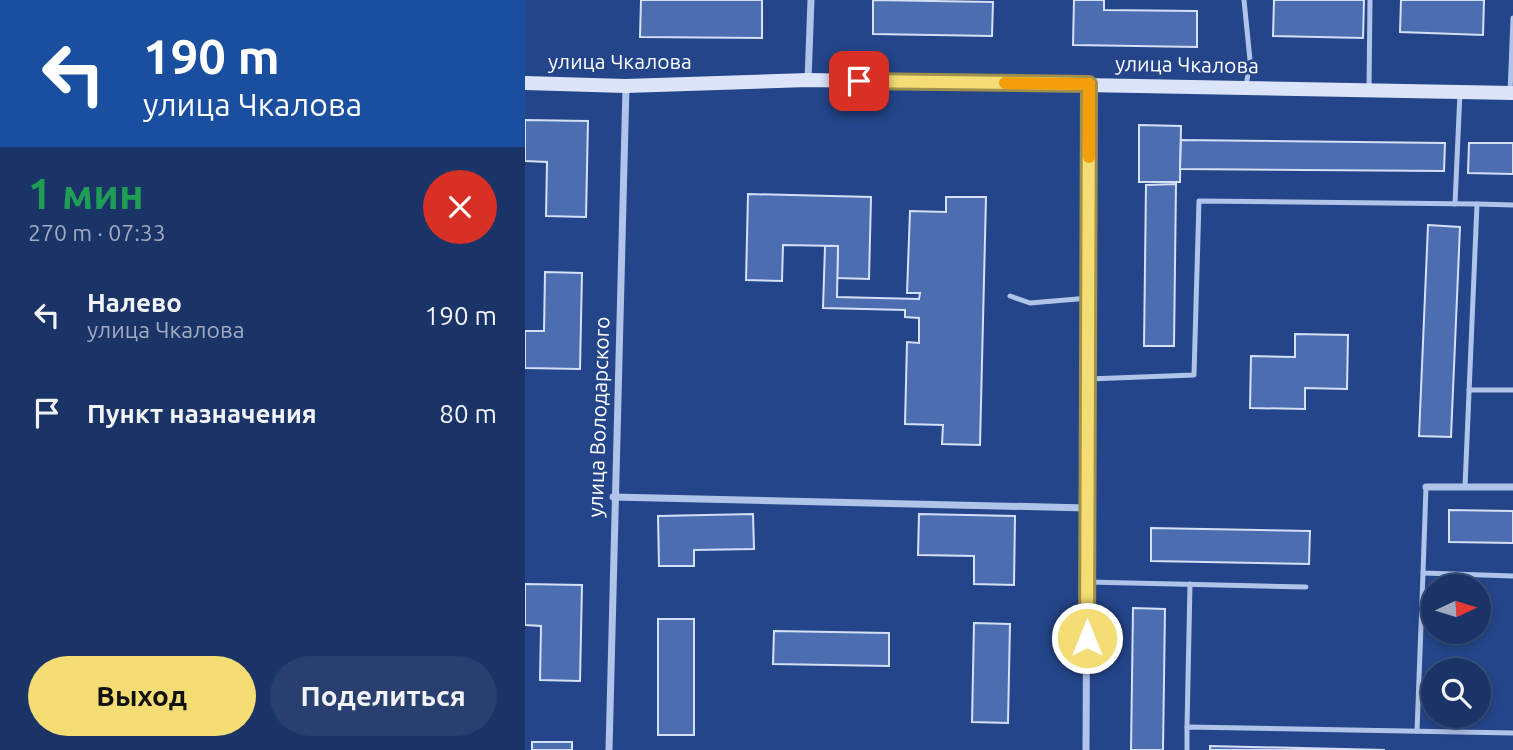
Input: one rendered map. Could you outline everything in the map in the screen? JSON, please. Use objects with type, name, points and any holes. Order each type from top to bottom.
[{"type":"street","points":[[809,80],[811,0]]},
{"type":"street","name":"улица Чкалова","points":[[525,83],[626,86],[809,80],[1512,93]]},
{"type":"street","points":[[1086,750],[1089,84]]},
{"type":"street","name":"улица Володарского","points":[[609,750],[613,497],[626,86]]},
{"type":"street","points":[[1426,486],[1513,487]]},
{"type":"street","points":[[613,497],[1087,508]]},
{"type":"lane","points":[[1244,0],[1250,60],[1246,87]]},
{"type":"lane","points":[[1370,0],[1370,90]]},
{"type":"lane","points":[[1512,93],[1513,18]]},
{"type":"lane","points":[[1455,204],[1460,92]]},
{"type":"lane","points":[[1088,379],[1194,375],[1199,201],[1513,205]]},
{"type":"lane","points":[[1465,487],[1477,204]]},
{"type":"lane","points":[[1010,296],[1030,303],[1089,298]]},
{"type":"lane","points":[[1469,390],[1513,390]]},
{"type":"lane","points":[[1417,731],[1426,486]]},
{"type":"lane","points":[[1423,573],[1513,576]]},
{"type":"lane","points":[[1087,582],[1306,587]]},
{"type":"lane","points":[[1187,750],[1190,584]]},
{"type":"lane","points":[[1187,727],[1513,733]]},
{"type":"building","points":[[641,0],[762,0],[762,38],[640,37]]},
{"type":"building","points":[[873,0],[993,2],[992,36],[873,34]]},
{"type":"building","points":[[1074,0],[1104,0],[1104,10],[1197,11],[1197,47],[1073,45]]},
{"type":"building","points":[[1274,0],[1364,0],[1363,38],[1273,36]]},
{"type":"building","points":[[1401,0],[1484,0],[1483,35],[1400,32]]},
{"type":"building","points":[[525,120],[588,121],[586,217],[546,216],[547,162],[525,161]]},
{"type":"building","points":[[1139,125],[1181,126],[1180,182],[1139,182]]},
{"type":"building","points":[[1181,140],[1445,143],[1444,171],[1180,169]]},
{"type":"building","points":[[1469,143],[1513,143],[1513,174],[1468,173]]},
{"type":"building","points":[[1176,184],[1174,346],[1144,346],[1146,185]]},
{"type":"building","points":[[748,194],[871,197],[869,279],[837,278],[838,246],[783,245],[782,281],[746,280]]},
{"type":"building","points":[[946,197],[986,197],[980,445],[942,444],[943,425],[905,424],[907,342],[919,343],[919,318],[905,317],[905,310],[823,308],[825,246],[838,246],[837,297],[919,299],[920,293],[907,293],[910,211],[946,212]]},
{"type":"building","points":[[1428,225],[1460,227],[1451,437],[1419,436]]},
{"type":"building","points":[[545,272],[582,273],[580,369],[525,368],[525,331],[544,331]]},
{"type":"building","points":[[1295,334],[1348,335],[1347,389],[1305,388],[1305,409],[1250,408],[1251,356],[1295,357]]},
{"type":"building","points":[[1449,510],[1513,511],[1513,543],[1449,542]]},
{"type":"building","points":[[753,514],[754,549],[694,550],[694,566],[659,566],[658,516]]},
{"type":"building","points":[[919,514],[1015,516],[1014,585],[974,584],[974,556],[918,555]]},
{"type":"building","points":[[1151,528],[1310,531],[1309,564],[1151,561]]},
{"type":"building","points":[[525,584],[582,585],[580,681],[540,680],[541,626],[525,625]]},
{"type":"building","points":[[1133,608],[1165,609],[1163,750],[1131,750]]},
{"type":"building","points":[[658,619],[694,619],[694,735],[658,735]]},
{"type":"building","points":[[974,623],[1010,624],[1008,723],[972,722]]},
{"type":"building","points":[[774,631],[889,633],[889,666],[773,664]]},
{"type":"building","points":[[532,742],[572,742],[572,750],[532,750]]},
{"type":"building","points":[[1210,746],[1385,750],[1210,750]]},
{"type":"slow traffic","points":[[1005,83],[1089,84],[1089,157]]},
{"type":"route","points":[[859,81],[1089,84],[1087,638]]}]
